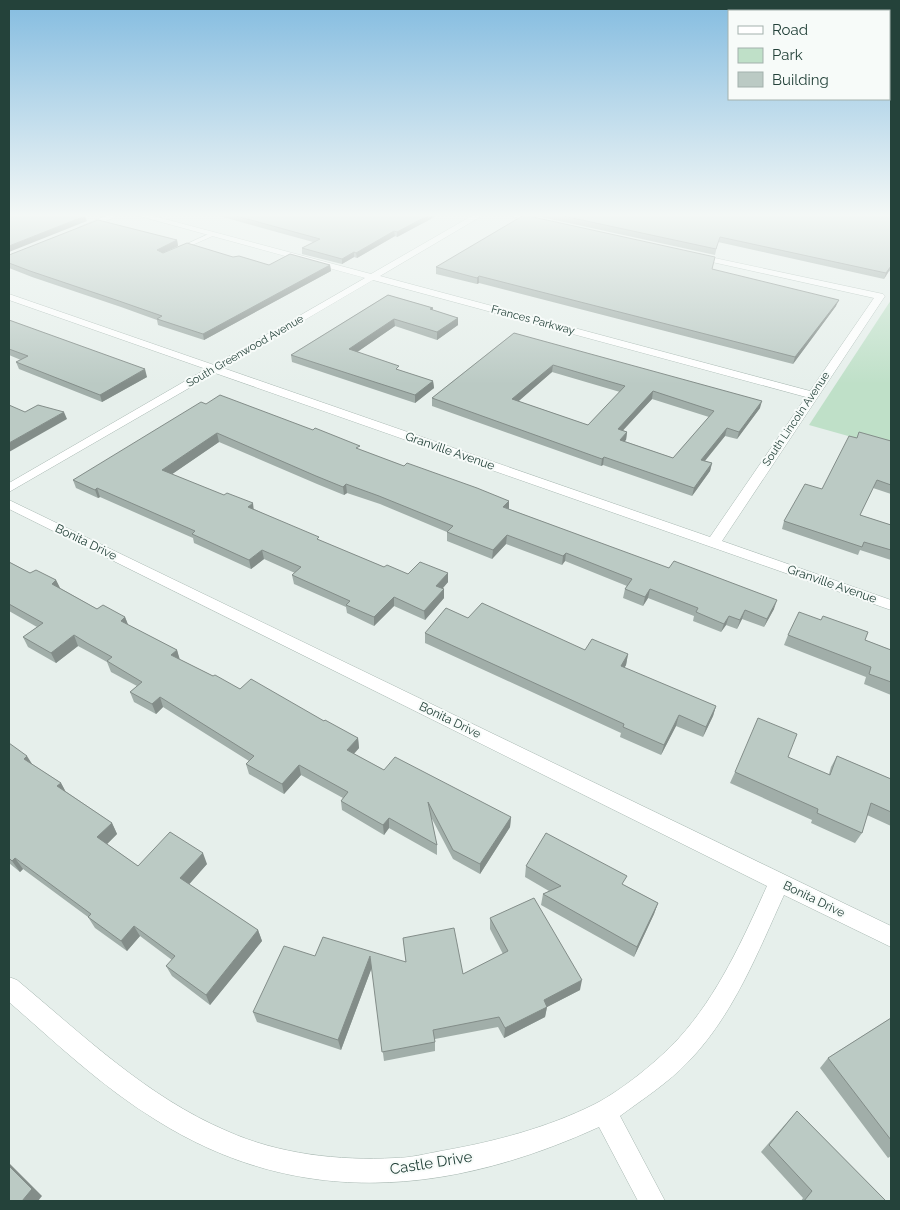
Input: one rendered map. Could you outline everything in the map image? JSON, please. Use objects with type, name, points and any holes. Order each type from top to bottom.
[{"type":"street","name":"Frances Parkway","points":[[349,270],[813,395]]},
{"type":"street","name":"South Greenwood Avenue","points":[[9,488],[384,270]]},
{"type":"street","name":"South Lincoln Avenue","points":[[713,543],[880,296],[764,270]]},
{"type":"street","name":"Granville Avenue","points":[[9,297],[891,605]]},
{"type":"street","name":"Bonita Drive","points":[[9,504],[891,936]]},
{"type":"street","name":"Castle Drive","points":[[9,988],[114,1076],[168,1115],[222,1142],[283,1162],[345,1170],[398,1171],[452,1162],[520,1146],[604,1112],[657,1075],[694,1038],[719,1002],[744,957],[779,882]]},
{"type":"street","points":[[604,1112],[652,1201]]},
{"type":"green space","points":[[891,300],[891,448],[809,425]]},
{"type":"building","points":[[320,270],[203,334],[157,319],[162,316],[30,271]]},
{"type":"building","points":[[449,270],[718,270],[839,300],[795,357],[479,276],[477,278]]},
{"type":"building","points":[[874,270],[888,270],[886,273]]},
{"type":"building","points":[[388,295],[433,308],[430,309],[458,318],[437,332],[394,319],[349,349],[399,366],[396,369],[433,381],[415,395],[291,355]]},
{"type":"building","points":[[9,320],[145,369],[100,395],[16,362],[28,356],[9,349]]},
{"type":"building","points":[[514,333],[762,401],[739,432],[727,428],[701,460],[712,463],[694,488],[604,457],[602,459],[432,398]],"holes":[[[553,365],[625,386],[588,425],[512,399]],[[653,391],[714,411],[673,458],[620,440],[627,432],[618,429]]]},
{"type":"building","points":[[220,395],[313,430],[315,428],[360,446],[356,448],[404,466],[407,463],[509,501],[503,507],[669,568],[674,561],[777,600],[767,619],[745,610],[740,620],[729,616],[724,624],[696,612],[698,608],[650,589],[645,597],[625,589],[632,579],[566,553],[563,556],[507,535],[493,550],[447,532],[453,526],[346,484],[343,487],[217,433],[162,470],[224,495],[227,493],[253,503],[248,507],[384,567],[387,565],[408,574],[420,562],[448,573],[436,586],[444,589],[424,611],[394,597],[374,617],[346,605],[350,601],[292,575],[301,567],[262,550],[249,560],[192,534],[195,531],[97,488],[95,490],[73,480],[201,402],[206,404]]},
{"type":"building","points":[[9,405],[25,412],[38,405],[64,412],[9,443]]},
{"type":"building","points":[[859,432],[891,441],[891,485],[877,480],[860,515],[891,525],[891,550],[864,542],[862,547],[784,521],[805,484],[822,489],[849,436],[857,438]]},
{"type":"building","points":[[9,562],[30,573],[36,570],[56,580],[52,584],[97,609],[103,605],[125,617],[121,621],[177,650],[171,655],[213,676],[215,675],[240,689],[251,679],[324,721],[358,738],[347,750],[384,770],[395,757],[511,817],[480,864],[453,850],[428,802],[437,845],[389,818],[383,825],[341,801],[348,792],[299,765],[282,784],[246,764],[254,756],[160,697],[152,704],[130,692],[142,682],[107,661],[112,657],[74,635],[51,653],[23,637],[43,623],[9,604]]},
{"type":"building","points":[[482,603],[585,650],[592,639],[628,654],[621,666],[716,706],[706,727],[679,715],[664,745],[623,727],[624,724],[425,633],[446,608],[468,618]]},
{"type":"building","points":[[799,612],[821,620],[823,616],[868,632],[865,640],[891,650],[891,682],[869,674],[871,667],[788,635]]},
{"type":"building","points":[[758,718],[797,734],[788,757],[830,775],[837,756],[891,779],[891,812],[871,803],[862,833],[817,813],[818,809],[735,772]]},
{"type":"building","points":[[9,743],[27,756],[24,759],[61,783],[57,786],[112,823],[97,837],[138,866],[170,832],[203,853],[180,878],[258,930],[206,995],[166,966],[175,956],[134,926],[121,941],[88,917],[91,914],[15,858],[12,861],[9,858]]},
{"type":"building","points":[[546,833],[627,876],[622,884],[658,903],[637,947],[543,894],[561,886],[526,866]]},
{"type":"building","points":[[534,898],[582,980],[544,1000],[547,1007],[505,1028],[499,1017],[433,1030],[435,1042],[382,1052],[370,956],[338,1040],[253,1012],[284,946],[315,956],[323,937],[406,962],[403,938],[454,928],[463,974],[508,951],[490,918]]},
{"type":"building","points":[[891,1018],[891,1140],[828,1058]]},
{"type":"building","points":[[797,1111],[886,1201],[804,1201],[812,1191],[769,1145]]},
{"type":"building","points":[[9,1166],[32,1189],[22,1201],[9,1201]]}]
